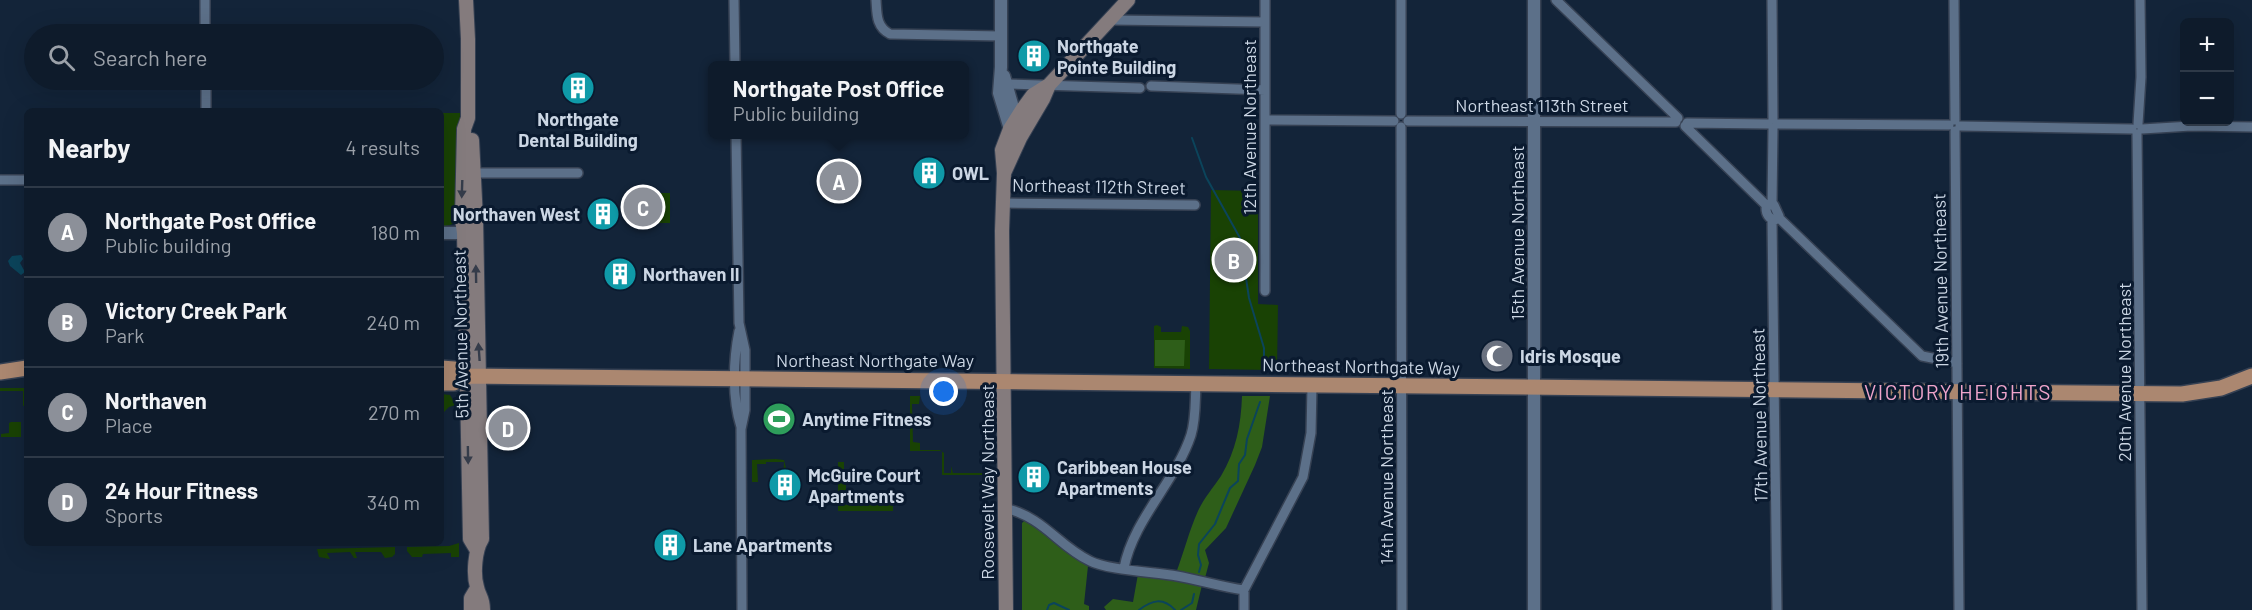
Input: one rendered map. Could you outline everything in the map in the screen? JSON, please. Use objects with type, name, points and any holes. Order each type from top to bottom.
[{"type":"main road","name":"5th Avenue Northeast","points":[[466,0],[469,58],[468,118],[464,139],[462,219],[470,233]]},
{"type":"main road","points":[[1015,128],[1033,95],[1049,85],[1128,0]]},
{"type":"main road","points":[[1015,128],[1043,99],[1049,85]]},
{"type":"main road","name":"5th Avenue Northeast","points":[[468,118],[472,128],[474,173],[470,233],[473,376],[470,539],[476,549],[477,588],[483,598],[483,610]]},
{"type":"main road","name":"Roosevelt Way Northeast","points":[[1006,610],[1002,203],[1004,173],[1015,128]]},
{"type":"main road","points":[[3,372],[24,368]]},
{"type":"main road","name":"Northeast Northgate Way","points":[[444,368],[454,369],[473,376],[2141,393],[2205,392],[2226,387],[2252,376]]},
{"type":"main road","points":[[3,372],[24,377]]},
{"type":"main road","name":"Northeast Northgate Way","points":[[444,383],[454,383],[473,376]]},
{"type":"main road","name":"5th Avenue Northeast","points":[[471,610],[471,598],[477,588]]},
{"type":"street","points":[[205,0],[206,24]]},
{"type":"street","points":[[734,0],[735,61]]},
{"type":"street","points":[[876,0],[881,27],[887,33],[1001,36]]},
{"type":"street","points":[[1001,0],[999,99],[1015,128]]},
{"type":"street","name":"12th Avenue Northeast","points":[[1265,0],[1265,291]]},
{"type":"street","name":"14th Avenue Northeast","points":[[1401,0],[1402,610]]},
{"type":"street","name":"15th Avenue Northeast","points":[[1534,0],[1534,610]]},
{"type":"street","points":[[1556,0],[1681,122],[1769,205],[1777,209],[1775,218],[1922,356],[1957,363]]},
{"type":"street","points":[[1769,205],[1773,124],[1772,0]]},
{"type":"street","name":"19th Avenue Northeast","points":[[1954,0],[1959,610]]},
{"type":"street","name":"20th Avenue Northeast","points":[[2140,0],[2141,78],[2137,129],[2142,610]]},
{"type":"street","points":[[1110,20],[1265,22]]},
{"type":"street","points":[[1001,67],[1015,128]]},
{"type":"street","points":[[1006,84],[1140,88]]},
{"type":"street","points":[[1151,86],[1265,90]]},
{"type":"street","points":[[206,90],[206,108]]},
{"type":"street","name":"Northeast 113th Street","points":[[1266,120],[1681,122],[2137,129],[2191,126],[2252,127]]},
{"type":"street","points":[[736,139],[740,329],[745,350],[740,378],[745,410],[741,429],[742,610]]},
{"type":"street","points":[[474,173],[578,173]]},
{"type":"street","points":[[0,180],[24,180]]},
{"type":"street","name":"Northeast 112th Street","points":[[1002,203],[1195,205]]},
{"type":"street","name":"17th Avenue Northeast","points":[[1775,218],[1774,389],[1777,610]]},
{"type":"street","points":[[444,233],[470,233]]},
{"type":"street","points":[[1124,568],[1131,545],[1189,441],[1194,420],[1196,384]]},
{"type":"street","points":[[1244,610],[1244,590],[1303,477],[1311,433],[1312,386]]},
{"type":"street","points":[[1005,508],[1037,520],[1096,564],[1204,581],[1244,590]]},
{"type":"green space","points":[[444,113],[460,113],[457,217],[444,226]]},
{"type":"green space","points":[[1211,190],[1258,191],[1258,304],[1278,305],[1277,370],[1209,369]]},
{"type":"green space","points":[[660,193],[670,193],[670,223],[656,223],[656,204],[660,203]]},
{"type":"green space","points":[[1154,326],[1161,327],[1161,332],[1181,332],[1182,326],[1188,327],[1190,331],[1190,369],[1154,368]]},
{"type":"green space","points":[[1155,340],[1185,340],[1184,366],[1155,366]]},
{"type":"green space","points":[[0,388],[24,388],[24,406],[23,391],[0,391]]},
{"type":"green space","points":[[444,394],[450,395],[456,405],[444,412]]},
{"type":"green space","points":[[910,396],[920,396],[919,404],[912,404],[913,442],[920,443],[920,450],[941,451],[910,451]]},
{"type":"green space","points":[[1242,396],[1270,396],[1262,447],[1226,528],[1205,550],[1209,563],[1205,578],[1176,573],[1198,511],[1221,476],[1234,447],[1239,427]]},
{"type":"green space","points":[[11,422],[21,422],[21,437],[1,437],[1,434],[9,433]]},
{"type":"green space","points":[[942,452],[944,453],[944,473],[951,473],[951,466],[953,473],[985,473],[986,467],[990,467],[990,475],[942,475]]},
{"type":"green space","points":[[752,460],[784,460],[786,468],[795,481],[780,482],[783,481],[784,462],[766,462],[766,464],[757,464],[758,482],[752,482]]},
{"type":"green space","points":[[838,462],[844,462],[846,471],[846,505],[893,505],[893,511],[838,511]]},
{"type":"green space","points":[[1025,520],[1037,526],[1088,566],[1084,604],[1089,606],[1089,610],[1022,610],[1022,523]]},
{"type":"green space","points":[[459,543],[459,557],[451,557],[451,553],[423,554],[422,557],[412,557],[407,551],[407,547],[449,546]]},
{"type":"green space","points":[[395,547],[395,554],[385,558],[381,552],[355,552],[357,558],[354,558],[350,552],[327,553],[330,559],[319,557],[317,549]]},
{"type":"green space","points":[[1138,574],[1202,585],[1196,610],[1106,610],[1104,607],[1113,599],[1133,602]]},
{"type":"water","points":[[21,255],[23,259],[20,263],[24,273],[21,275],[10,266],[8,261],[12,256]]},
{"type":"waterway","points":[[1192,138],[1206,177],[1240,238],[1249,298],[1264,348],[1264,358]]},
{"type":"waterway","points":[[1199,572],[1201,565],[1198,555],[1199,544],[1215,524],[1230,488],[1238,481],[1239,464],[1245,455],[1247,439],[1260,402]]},
{"type":"waterway","points":[[1181,610],[1192,603],[1194,594]]},
{"type":"waterway","points":[[1139,610],[1157,601],[1166,603],[1175,610]]},
{"type":"waterway","points":[[1047,610],[1049,605],[1054,603],[1069,610]]},
{"type":"place","name":"Northgate Pointe Building","points":[[1034,56]]},
{"type":"place","name":"Northgate Dental Building","points":[[578,88]]},
{"type":"place","name":"OWL","points":[[929,173]]},
{"type":"place","name":"Northgate Post Office","points":[[839,181]]},
{"type":"place","name":"Northaven","points":[[643,207]]},
{"type":"place","name":"Northaven West","points":[[603,214]]},
{"type":"place","name":"Victory Creek Park","points":[[1234,260]]},
{"type":"place","name":"Northaven II","points":[[620,274]]},
{"type":"place","name":"Idris Mosque","points":[[1497,356]]},
{"type":"place","name":"Anytime Fitness","points":[[779,419]]},
{"type":"place","name":"24 Hour Fitness","points":[[508,428]]},
{"type":"place","name":"Caribbean House Apartments","points":[[1034,477]]},
{"type":"place","name":"McGuire Court Apartments","points":[[785,485]]},
{"type":"place","name":"Lane Apartments","points":[[670,545]]},
{"type":"district","name":"VICTORY HEIGHTS","points":[[1958,391]]}]
